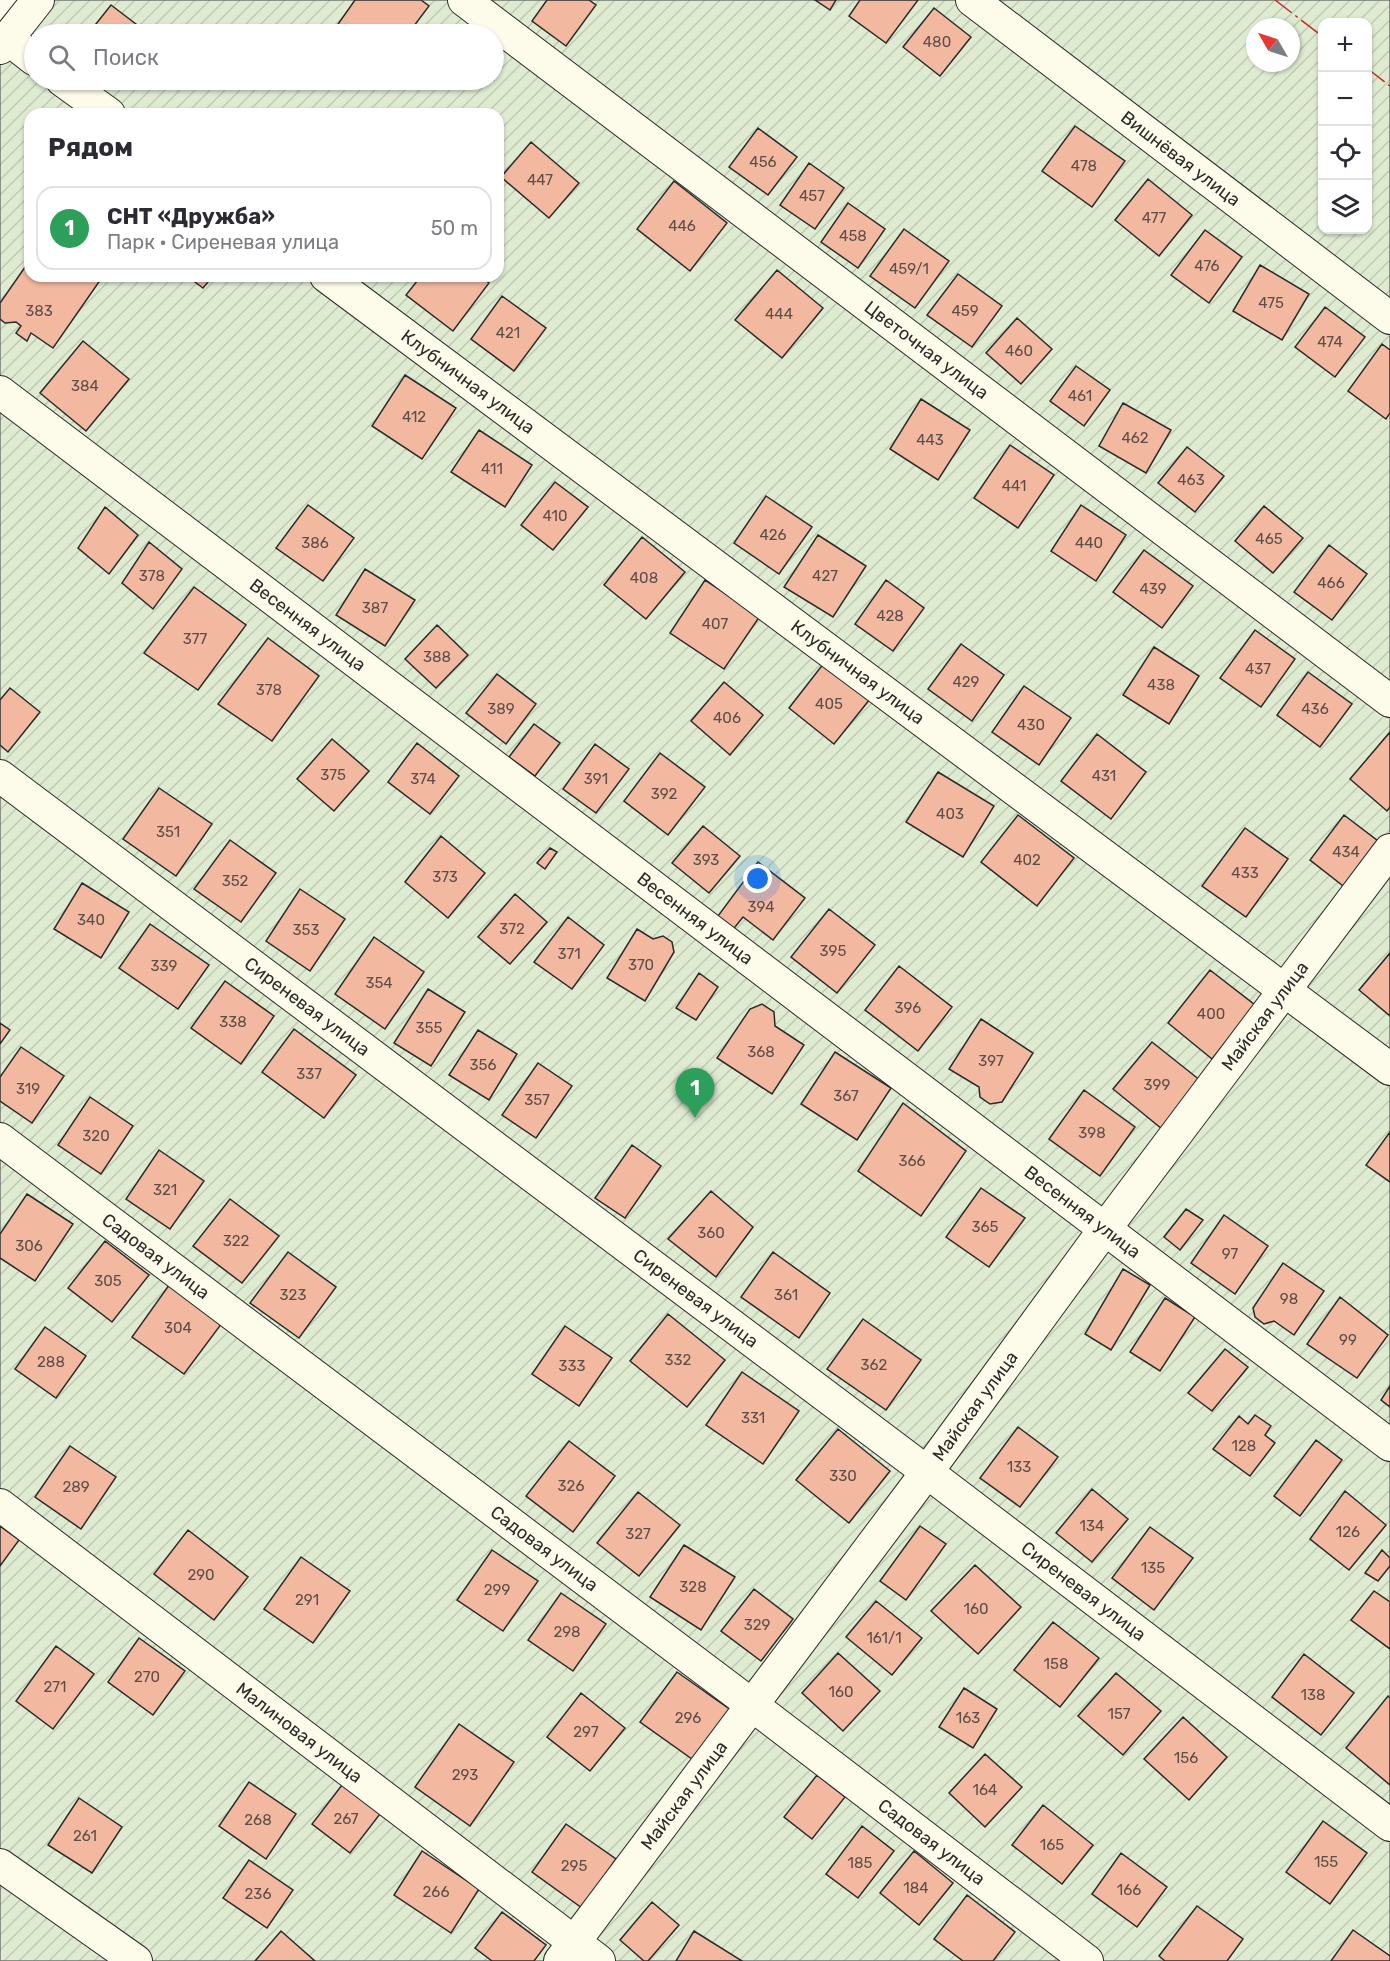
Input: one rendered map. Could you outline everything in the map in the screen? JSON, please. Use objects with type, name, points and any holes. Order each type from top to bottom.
[{"type":"street","points":[[24,54],[4,43],[38,0]]},
{"type":"street","name":"Цветочная улица","points":[[464,0],[496,24]]},
{"type":"street","name":"Вишнёвая улица","points":[[972,0],[1390,318]]},
{"type":"street","name":"Цветочная улица","points":[[504,30],[1390,701]]},
{"type":"street","points":[[77,90],[101,108]]},
{"type":"street","name":"Клубничная улица","points":[[334,282],[1390,1069]]},
{"type":"street","name":"Весенняя улица","points":[[0,392],[1390,1445]]},
{"type":"street","name":"Сиреневая улица","points":[[0,776],[927,1472],[1390,1825]]},
{"type":"street","name":"Майская улица","points":[[567,1952],[1390,850]]},
{"type":"street","name":"Садовая улица","points":[[0,1139],[1088,1961]]},
{"type":"street","name":"Малиновая улица","points":[[0,1505],[567,1952],[598,1961]]},
{"type":"street","points":[[0,1864],[136,1961]]},
{"type":"green space","points":[[45,0],[1390,0],[1390,1961],[0,1961],[0,53],[24,25],[24,90],[504,90],[504,24],[25,24]]},
{"type":"building","points":[[355,0],[421,0],[429,6],[416,24],[338,24]]},
{"type":"building","points":[[547,0],[589,0],[596,5],[566,46],[532,21]]},
{"type":"building","points":[[815,0],[836,0],[830,10]]},
{"type":"building","points":[[860,0],[918,0],[886,43],[849,16]]},
{"type":"building","points":[[111,5],[136,24],[96,24]]},
{"type":"building","points":[[934,8],[971,37],[940,76],[903,47]]},
{"type":"building","points":[[1075,126],[1125,161],[1092,207],[1042,171]]},
{"type":"building","points":[[758,128],[797,157],[768,195],[729,167]]},
{"type":"building","points":[[531,142],[579,183],[549,218],[504,180],[504,174]]},
{"type":"building","points":[[809,163],[844,188],[815,229],[780,205]]},
{"type":"building","points":[[1148,179],[1192,215],[1159,256],[1115,220]]},
{"type":"building","points":[[674,181],[727,223],[690,271],[637,229]]},
{"type":"building","points":[[848,203],[885,229],[858,268],[821,242]]},
{"type":"building","points":[[904,229],[949,261],[915,308],[870,276]]},
{"type":"building","points":[[1205,230],[1242,257],[1209,303],[1171,275]]},
{"type":"building","points":[[1260,265],[1309,294],[1282,340],[1233,311]]},
{"type":"building","points":[[24,269],[24,282],[99,282],[53,348],[31,333],[27,341],[16,333],[21,326],[16,322],[5,323],[0,319],[0,303]]},
{"type":"building","points":[[777,270],[823,308],[782,358],[735,320]]},
{"type":"building","points":[[958,274],[1002,306],[972,347],[927,315]]},
{"type":"building","points":[[195,282],[208,282],[203,288]]},
{"type":"building","points":[[416,282],[489,283],[453,331],[406,295]]},
{"type":"building","points":[[502,296],[546,328],[514,371],[471,339]]},
{"type":"building","points":[[1325,307],[1365,337],[1335,377],[1295,347]]},
{"type":"building","points":[[1017,318],[1052,349],[1021,384],[986,353]]},
{"type":"building","points":[[83,341],[129,379],[86,431],[40,393]]},
{"type":"building","points":[[1382,344],[1390,350],[1390,413],[1386,419],[1348,391]]},
{"type":"building","points":[[1076,366],[1110,390],[1084,426],[1050,401]]},
{"type":"building","points":[[405,375],[456,408],[422,459],[372,426]]},
{"type":"building","points":[[921,399],[970,430],[938,480],[890,449]]},
{"type":"building","points":[[1123,403],[1171,430],[1146,473],[1099,446]]},
{"type":"building","points":[[479,430],[532,465],[505,507],[451,472]]},
{"type":"building","points":[[1010,445],[1054,475],[1018,528],[974,498]]},
{"type":"building","points":[[1187,447],[1224,476],[1195,512],[1158,483]]},
{"type":"building","points":[[555,482],[588,507],[553,550],[521,525]]},
{"type":"building","points":[[766,496],[812,527],[779,574],[734,543]]},
{"type":"building","points":[[308,505],[354,538],[323,581],[276,548]]},
{"type":"building","points":[[1081,505],[1126,535],[1096,581],[1051,551]]},
{"type":"building","points":[[1264,506],[1303,538],[1273,573],[1235,541]]},
{"type":"building","points":[[105,507],[138,535],[109,574],[78,548]]},
{"type":"building","points":[[818,535],[866,566],[833,617],[784,587]]},
{"type":"building","points":[[642,537],[685,572],[646,619],[604,585]]},
{"type":"building","points":[[149,542],[182,569],[153,609],[122,583]]},
{"type":"building","points":[[1329,545],[1367,574],[1332,620],[1294,592]]},
{"type":"building","points":[[1144,550],[1193,586],[1162,628],[1113,592]]},
{"type":"building","points":[[365,569],[415,600],[385,646],[336,615]]},
{"type":"building","points":[[705,580],[760,616],[724,669],[670,633]]},
{"type":"building","points":[[886,580],[924,608],[893,651],[855,624]]},
{"type":"building","points":[[194,587],[246,625],[198,690],[144,653]]},
{"type":"building","points":[[437,625],[468,655],[436,688],[405,659]]},
{"type":"building","points":[[1255,630],[1295,659],[1261,707],[1220,678]]},
{"type":"building","points":[[268,638],[319,676],[272,741],[218,704]]},
{"type":"building","points":[[961,644],[1004,675],[972,721],[928,689]]},
{"type":"building","points":[[1154,647],[1199,676],[1169,724],[1123,695]]},
{"type":"building","points":[[824,663],[870,699],[834,744],[789,708]]},
{"type":"building","points":[[1308,672],[1352,704],[1320,747],[1277,715]]},
{"type":"building","points":[[497,674],[536,704],[506,744],[466,713]]},
{"type":"building","points":[[724,682],[763,715],[730,755],[691,721]]},
{"type":"building","points":[[1024,686],[1071,718],[1039,765],[992,732]]},
{"type":"building","points":[[10,688],[40,712],[8,752],[0,745],[0,700]]},
{"type":"building","points":[[534,724],[560,743],[535,776],[509,757]]},
{"type":"building","points":[[1390,732],[1390,807],[1387,811],[1350,779]]},
{"type":"building","points":[[1097,734],[1146,772],[1111,819],[1061,781]]},
{"type":"building","points":[[332,739],[369,771],[334,811],[297,779]]},
{"type":"building","points":[[417,743],[459,776],[430,814],[388,782]]},
{"type":"building","points":[[595,744],[629,769],[596,813],[563,789]]},
{"type":"building","points":[[660,753],[705,787],[668,835],[624,801]]},
{"type":"building","points":[[938,772],[994,806],[963,857],[906,822]]},
{"type":"building","points":[[159,788],[212,824],[176,876],[123,839]]},
{"type":"building","points":[[1018,815],[1074,858],[1037,906],[981,862]]},
{"type":"building","points":[[1344,815],[1382,844],[1347,889],[1310,860]]},
{"type":"building","points":[[703,826],[740,856],[709,893],[672,863]]},
{"type":"building","points":[[1245,828],[1288,859],[1246,917],[1202,886]]},
{"type":"building","points":[[441,836],[485,873],[448,918],[405,882]]},
{"type":"building","points":[[230,840],[276,873],[241,922],[194,889]]},
{"type":"building","points":[[550,848],[557,852],[545,869],[537,863]]},
{"type":"building","points":[[758,862],[805,898],[773,940],[743,917],[731,932],[715,920]]},
{"type":"building","points":[[82,883],[129,912],[101,958],[54,929]]},
{"type":"building","points":[[300,889],[345,919],[310,971],[266,941]]},
{"type":"building","points":[[515,894],[547,922],[510,964],[478,937]]},
{"type":"building","points":[[829,909],[875,945],[837,993],[791,957]]},
{"type":"building","points":[[568,917],[604,945],[572,989],[534,962]]},
{"type":"building","points":[[150,924],[209,965],[178,1009],[119,968]]},
{"type":"building","points":[[637,929],[653,939],[663,936],[672,942],[674,952],[645,1001],[607,978]]},
{"type":"building","points":[[374,937],[424,972],[385,1029],[335,994]]},
{"type":"building","points":[[1390,953],[1390,1016],[1359,990]]},
{"type":"building","points":[[899,966],[952,1007],[918,1051],[865,1010]]},
{"type":"building","points":[[1210,970],[1255,1005],[1212,1059],[1168,1023]]},
{"type":"building","points":[[699,973],[718,987],[696,1020],[676,1008]]},
{"type":"building","points":[[225,981],[274,1016],[241,1064],[191,1028]]},
{"type":"building","points":[[428,989],[465,1012],[431,1066],[394,1043]]},
{"type":"building","points":[[762,1004],[774,1012],[775,1026],[804,1045],[772,1094],[717,1058],[750,1009]]},
{"type":"building","points":[[981,1019],[1033,1053],[1002,1102],[990,1104],[980,1097],[979,1087],[949,1069]]},
{"type":"building","points":[[0,1023],[10,1030],[0,1044]]},
{"type":"building","points":[[294,1029],[356,1075],[324,1118],[262,1072]]},
{"type":"building","points":[[478,1030],[517,1054],[489,1100],[449,1075]]},
{"type":"building","points":[[1152,1042],[1201,1081],[1162,1129],[1113,1089]]},
{"type":"building","points":[[21,1047],[64,1076],[32,1123],[0,1101],[0,1077]]},
{"type":"building","points":[[835,1052],[891,1088],[857,1140],[801,1104]]},
{"type":"building","points":[[538,1063],[572,1086],[536,1138],[502,1115]]},
{"type":"building","points":[[1084,1090],[1135,1127],[1100,1176],[1049,1139]]},
{"type":"building","points":[[90,1097],[133,1126],[101,1174],[58,1145]]},
{"type":"building","points":[[903,1103],[966,1151],[921,1216],[858,1171]]},
{"type":"building","points":[[1390,1132],[1390,1182],[1366,1165]]},
{"type":"building","points":[[632,1145],[661,1166],[625,1218],[595,1198]]},
{"type":"building","points":[[159,1150],[204,1181],[170,1229],[126,1199]]},
{"type":"building","points":[[981,1188],[1025,1218],[989,1267],[946,1237]]},
{"type":"building","points":[[711,1191],[753,1227],[716,1277],[668,1239]]},
{"type":"building","points":[[27,1194],[73,1224],[35,1281],[0,1258],[0,1234]]},
{"type":"building","points":[[230,1199],[279,1236],[242,1283],[193,1246]]},
{"type":"building","points":[[1186,1209],[1203,1220],[1180,1250],[1164,1237]]},
{"type":"building","points":[[1224,1215],[1268,1246],[1235,1294],[1191,1263]]},
{"type":"building","points":[[105,1241],[149,1275],[112,1322],[68,1288]]},
{"type":"building","points":[[288,1252],[336,1287],[299,1338],[250,1303]]},
{"type":"building","points":[[773,1252],[830,1293],[799,1338],[741,1297]]},
{"type":"building","points":[[1283,1263],[1324,1291],[1294,1335],[1274,1321],[1264,1324],[1255,1317],[1253,1308]]},
{"type":"building","points":[[1123,1269],[1150,1285],[1111,1350],[1085,1334]]},
{"type":"building","points":[[172,1281],[225,1319],[184,1374],[132,1337]]},
{"type":"building","points":[[1340,1297],[1388,1335],[1357,1378],[1307,1344]]},
{"type":"building","points":[[1165,1298],[1195,1317],[1160,1371],[1130,1352]]},
{"type":"building","points":[[668,1314],[725,1360],[687,1407],[630,1361]]},
{"type":"building","points":[[863,1319],[921,1360],[886,1410],[827,1369]]},
{"type":"building","points":[[565,1326],[612,1358],[579,1406],[532,1374]]},
{"type":"building","points":[[45,1327],[86,1356],[56,1398],[15,1369]]},
{"type":"building","points":[[1225,1349],[1248,1367],[1212,1411],[1188,1393]]},
{"type":"building","points":[[742,1372],[799,1411],[763,1464],[706,1425]]},
{"type":"building","points":[[1390,1386],[1390,1407],[1381,1400]]},
{"type":"building","points":[[1255,1415],[1271,1426],[1265,1435],[1275,1443],[1250,1476],[1213,1449],[1239,1416],[1248,1424]]},
{"type":"building","points":[[1018,1427],[1058,1457],[1020,1507],[980,1478]]},
{"type":"building","points":[[838,1429],[890,1471],[849,1523],[796,1480]]},
{"type":"building","points":[[1316,1440],[1342,1460],[1300,1516],[1274,1496]]},
{"type":"building","points":[[569,1441],[615,1476],[573,1532],[526,1496]]},
{"type":"building","points":[[70,1446],[116,1477],[81,1529],[35,1497]]},
{"type":"building","points":[[1092,1489],[1128,1519],[1092,1562],[1056,1533]]},
{"type":"building","points":[[1345,1491],[1386,1525],[1349,1570],[1310,1539]]},
{"type":"building","points":[[638,1492],[680,1525],[639,1576],[597,1543]]},
{"type":"building","points":[[0,1526],[19,1540],[0,1566]]},
{"type":"building","points":[[920,1526],[946,1544],[906,1600],[880,1581]]},
{"type":"building","points":[[1150,1527],[1193,1558],[1154,1610],[1112,1578]]},
{"type":"building","points":[[188,1530],[248,1577],[214,1620],[154,1574]]},
{"type":"building","points":[[684,1545],[735,1577],[701,1630],[650,1597]]},
{"type":"building","points":[[492,1550],[538,1581],[503,1631],[457,1600]]},
{"type":"building","points":[[1382,1550],[1390,1558],[1390,1566],[1378,1581],[1365,1573]]},
{"type":"building","points":[[301,1557],[350,1591],[313,1643],[264,1609]]},
{"type":"building","points":[[975,1565],[1021,1607],[978,1654],[931,1611]]},
{"type":"building","points":[[754,1589],[793,1619],[761,1661],[721,1631]]},
{"type":"building","points":[[1374,1591],[1390,1602],[1390,1649],[1351,1620]]},
{"type":"building","points":[[561,1593],[606,1624],[573,1671],[528,1640]]},
{"type":"building","points":[[876,1601],[922,1638],[892,1675],[846,1637]]},
{"type":"building","points":[[1053,1622],[1099,1658],[1060,1707],[1014,1670]]},
{"type":"building","points":[[139,1638],[185,1671],[153,1715],[108,1682]]},
{"type":"building","points":[[56,1646],[94,1674],[53,1729],[16,1701]]},
{"type":"building","points":[[838,1653],[880,1691],[843,1731],[802,1693]]},
{"type":"building","points":[[1304,1654],[1354,1693],[1321,1735],[1272,1697]]},
{"type":"building","points":[[677,1672],[735,1713],[699,1764],[640,1722]]},
{"type":"building","points":[[1116,1673],[1161,1711],[1123,1755],[1078,1716]]},
{"type":"building","points":[[964,1688],[997,1709],[973,1748],[939,1727]]},
{"type":"building","points":[[581,1693],[625,1728],[590,1771],[547,1737]]},
{"type":"building","points":[[1388,1696],[1390,1698],[1390,1785],[1346,1748]]},
{"type":"building","points":[[1183,1717],[1227,1757],[1189,1800],[1144,1759]]},
{"type":"building","points":[[459,1724],[514,1762],[470,1826],[415,1787]]},
{"type":"building","points":[[985,1754],[1022,1787],[985,1827],[949,1793]]},
{"type":"building","points":[[817,1775],[845,1797],[812,1839],[784,1817]]},
{"type":"building","points":[[249,1782],[296,1814],[266,1859],[219,1826]]},
{"type":"building","points":[[342,1785],[380,1814],[350,1853],[312,1824]]},
{"type":"building","points":[[79,1798],[122,1827],[92,1873],[48,1845]]},
{"type":"building","points":[[1043,1805],[1093,1845],[1062,1884],[1012,1845]]},
{"type":"building","points":[[1323,1821],[1367,1853],[1330,1904],[1286,1872]]},
{"type":"building","points":[[566,1824],[616,1859],[582,1908],[532,1872]]},
{"type":"building","points":[[862,1826],[894,1851],[858,1898],[826,1874]]},
{"type":"building","points":[[422,1851],[479,1889],[451,1933],[394,1895]]},
{"type":"building","points":[[914,1851],[953,1883],[919,1925],[880,1893]]},
{"type":"building","points":[[1121,1853],[1167,1887],[1137,1927],[1092,1894]]},
{"type":"building","points":[[249,1860],[293,1890],[267,1928],[223,1898]]},
{"type":"building","points":[[967,1895],[1015,1932],[993,1961],[963,1961],[934,1939]]},
{"type":"building","points":[[652,1902],[679,1925],[648,1961],[644,1961],[620,1940]]},
{"type":"building","points":[[1197,1906],[1243,1939],[1227,1961],[1165,1961],[1159,1956]]},
{"type":"building","points":[[502,1912],[546,1945],[534,1961],[492,1961],[475,1948]]},
{"type":"building","points":[[1353,1930],[1390,1956],[1390,1961],[1331,1961]]},
{"type":"building","points":[[281,1931],[315,1961],[255,1961]]},
{"type":"building","points":[[694,1931],[742,1961],[676,1961]]},
{"type":"power","points":[[1275,0],[1318,33]]},
{"type":"power","points":[[1372,72],[1390,86]]},
{"type":"place","name":"СНТ «Дружба»","points":[[695,1118]]}]
